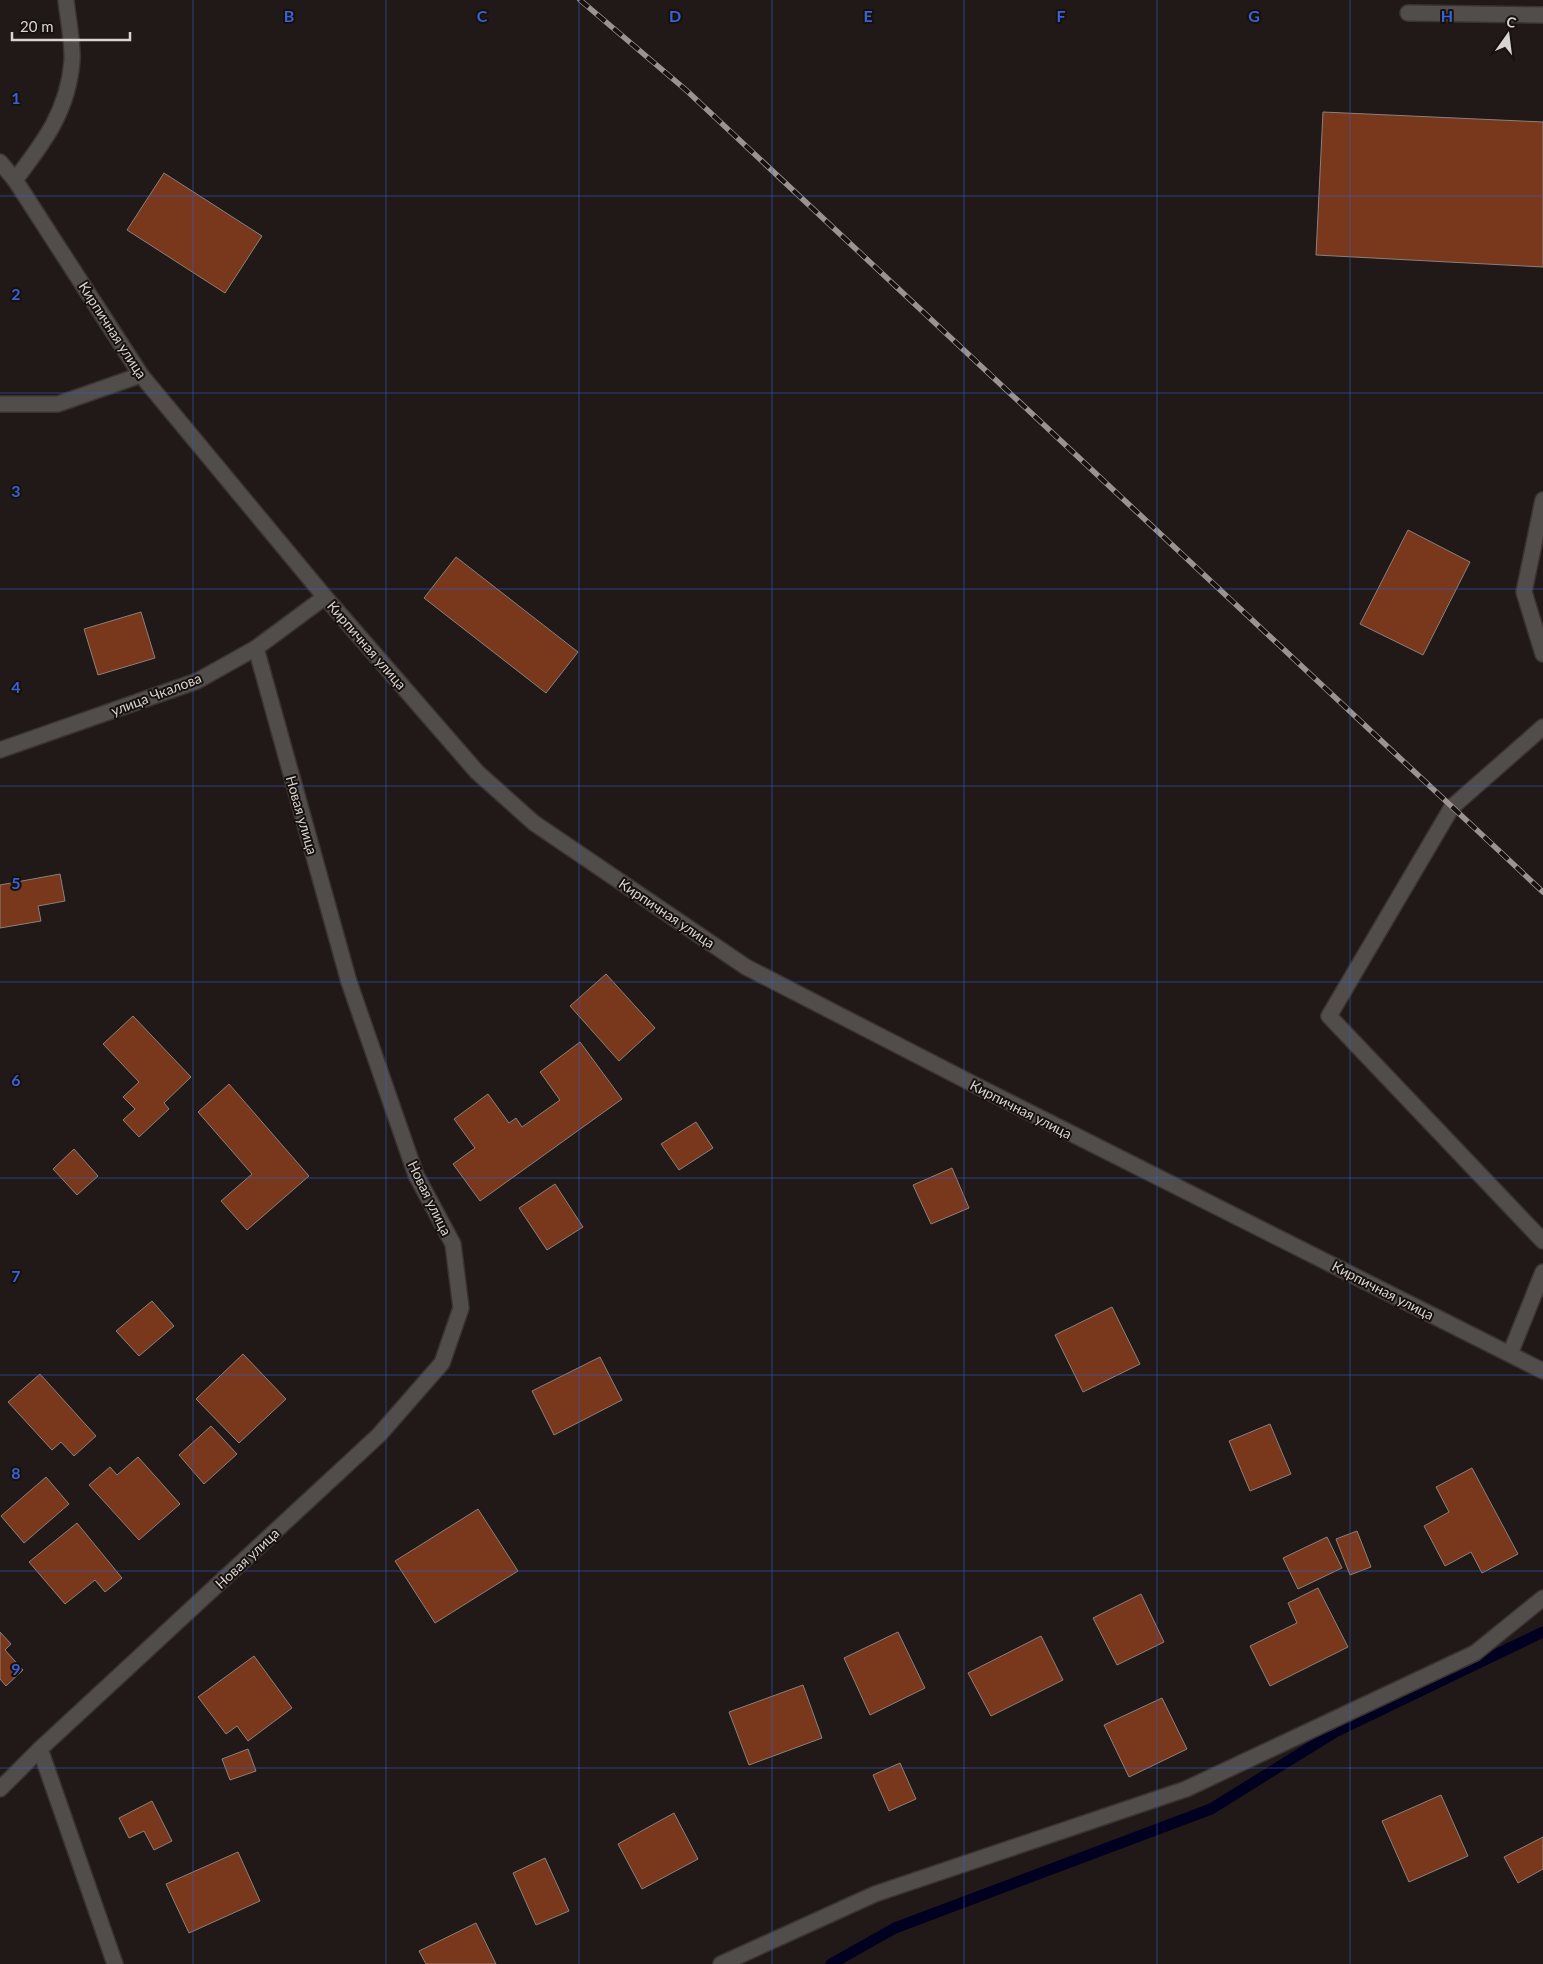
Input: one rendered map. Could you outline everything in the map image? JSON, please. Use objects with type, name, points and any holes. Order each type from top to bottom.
[{"type":"street","points":[[15,180],[45,140],[67,98],[72,60],[66,0]]},
{"type":"street","points":[[1408,13],[1543,15]]},
{"type":"street","name":"Кирпичная улица","points":[[0,162],[15,180],[141,375],[325,597],[477,772],[534,823],[746,967],[996,1096],[1543,1372]]},
{"type":"street","points":[[0,404],[58,404],[141,375]]},
{"type":"street","points":[[1543,500],[1524,592],[1543,654]]},
{"type":"street","name":"улица Чкалова","points":[[0,750],[197,680],[256,648],[325,597]]},
{"type":"street","name":"Новая улица","points":[[0,1789],[40,1749],[379,1435],[442,1363],[461,1308],[453,1244],[416,1175],[349,982],[256,648]]},
{"type":"street","points":[[1543,728],[1452,807],[1329,1016],[1543,1242]]},
{"type":"street","points":[[1510,1354],[1543,1272]]},
{"type":"street","points":[[721,1964],[875,1894],[1186,1789],[1475,1653],[1543,1598]]},
{"type":"street","points":[[40,1749],[115,1964]]},
{"type":"building","points":[[1323,112],[1543,122],[1543,267],[1316,255]]},
{"type":"building","points":[[164,173],[262,236],[225,293],[127,230]]},
{"type":"building","points":[[1408,530],[1470,562],[1423,655],[1360,624]]},
{"type":"building","points":[[456,557],[578,652],[546,693],[424,598]]},
{"type":"building","points":[[141,612],[155,658],[98,675],[84,629]]},
{"type":"building","points":[[60,874],[65,901],[38,906],[41,921],[0,928],[0,885]]},
{"type":"building","points":[[606,974],[655,1028],[619,1061],[570,1006]]},
{"type":"building","points":[[133,1016],[191,1077],[164,1103],[169,1109],[139,1137],[123,1120],[135,1109],[123,1097],[139,1082],[103,1044]]},
{"type":"building","points":[[580,1042],[622,1099],[480,1201],[453,1164],[475,1148],[454,1119],[488,1094],[509,1123],[516,1118],[522,1127],[560,1100],[540,1072]]},
{"type":"building","points":[[229,1084],[309,1176],[247,1230],[221,1201],[252,1174],[198,1112]]},
{"type":"building","points":[[696,1122],[713,1148],[679,1170],[661,1144]]},
{"type":"building","points":[[74,1149],[98,1176],[77,1195],[53,1169]]},
{"type":"building","points":[[952,1168],[969,1208],[931,1224],[913,1185]]},
{"type":"building","points":[[555,1184],[583,1227],[547,1250],[519,1208]]},
{"type":"building","points":[[152,1301],[174,1326],[139,1356],[116,1331]]},
{"type":"building","points":[[1112,1307],[1140,1364],[1083,1392],[1055,1335]]},
{"type":"building","points":[[243,1354],[286,1399],[239,1443],[196,1399]]},
{"type":"building","points":[[600,1357],[622,1400],[554,1435],[532,1391]]},
{"type":"building","points":[[40,1374],[96,1436],[74,1456],[61,1442],[52,1450],[8,1402]]},
{"type":"building","points":[[1270,1424],[1291,1474],[1250,1491],[1229,1441]]},
{"type":"building","points":[[211,1426],[237,1454],[204,1484],[179,1455]]},
{"type":"building","points":[[138,1457],[180,1504],[139,1540],[89,1485],[110,1467],[117,1475]]},
{"type":"building","points":[[1472,1468],[1518,1554],[1482,1573],[1471,1552],[1445,1566],[1424,1526],[1449,1512],[1436,1487]]},
{"type":"building","points":[[46,1477],[69,1504],[24,1543],[1,1516]]},
{"type":"building","points":[[478,1509],[518,1571],[435,1623],[395,1561]]},
{"type":"building","points":[[77,1523],[122,1578],[105,1592],[95,1580],[65,1604],[29,1562]]},
{"type":"building","points":[[1357,1531],[1371,1567],[1350,1575],[1336,1539]]},
{"type":"building","points":[[1327,1537],[1342,1568],[1298,1589],[1283,1558]]},
{"type":"building","points":[[1318,1588],[1348,1647],[1270,1686],[1250,1646],[1297,1623],[1288,1603]]},
{"type":"building","points":[[1141,1594],[1164,1642],[1117,1665],[1093,1618]]},
{"type":"building","points":[[0,1632],[11,1644],[5,1650],[23,1670],[6,1686],[0,1679]]},
{"type":"building","points":[[898,1632],[925,1688],[870,1715],[844,1658]]},
{"type":"building","points":[[1041,1636],[1063,1680],[991,1716],[968,1673]]},
{"type":"building","points":[[254,1656],[292,1708],[248,1741],[237,1726],[226,1734],[198,1697]]},
{"type":"building","points":[[803,1685],[822,1738],[749,1765],[729,1712]]},
{"type":"building","points":[[1162,1698],[1187,1749],[1129,1777],[1104,1725]]},
{"type":"building","points":[[248,1749],[256,1771],[230,1780],[222,1759]]},
{"type":"building","points":[[900,1763],[916,1799],[889,1811],[873,1775]]},
{"type":"building","points":[[1441,1795],[1468,1856],[1409,1882],[1382,1821]]},
{"type":"building","points":[[152,1801],[172,1841],[154,1850],[144,1831],[129,1838],[119,1818]]},
{"type":"building","points":[[674,1813],[698,1859],[642,1889],[618,1844]]},
{"type":"building","points":[[1543,1837],[1543,1869],[1518,1883],[1504,1857]]},
{"type":"building","points":[[238,1852],[260,1901],[189,1933],[166,1884]]},
{"type":"building","points":[[545,1858],[569,1911],[536,1925],[513,1873]]},
{"type":"building","points":[[476,1923],[496,1964],[426,1964],[419,1951]]},
{"type":"waterway","points":[[831,1964],[895,1928],[1211,1809],[1335,1732],[1543,1632]]},
{"type":"railway","points":[[580,0],[686,90],[1543,892]]}]
